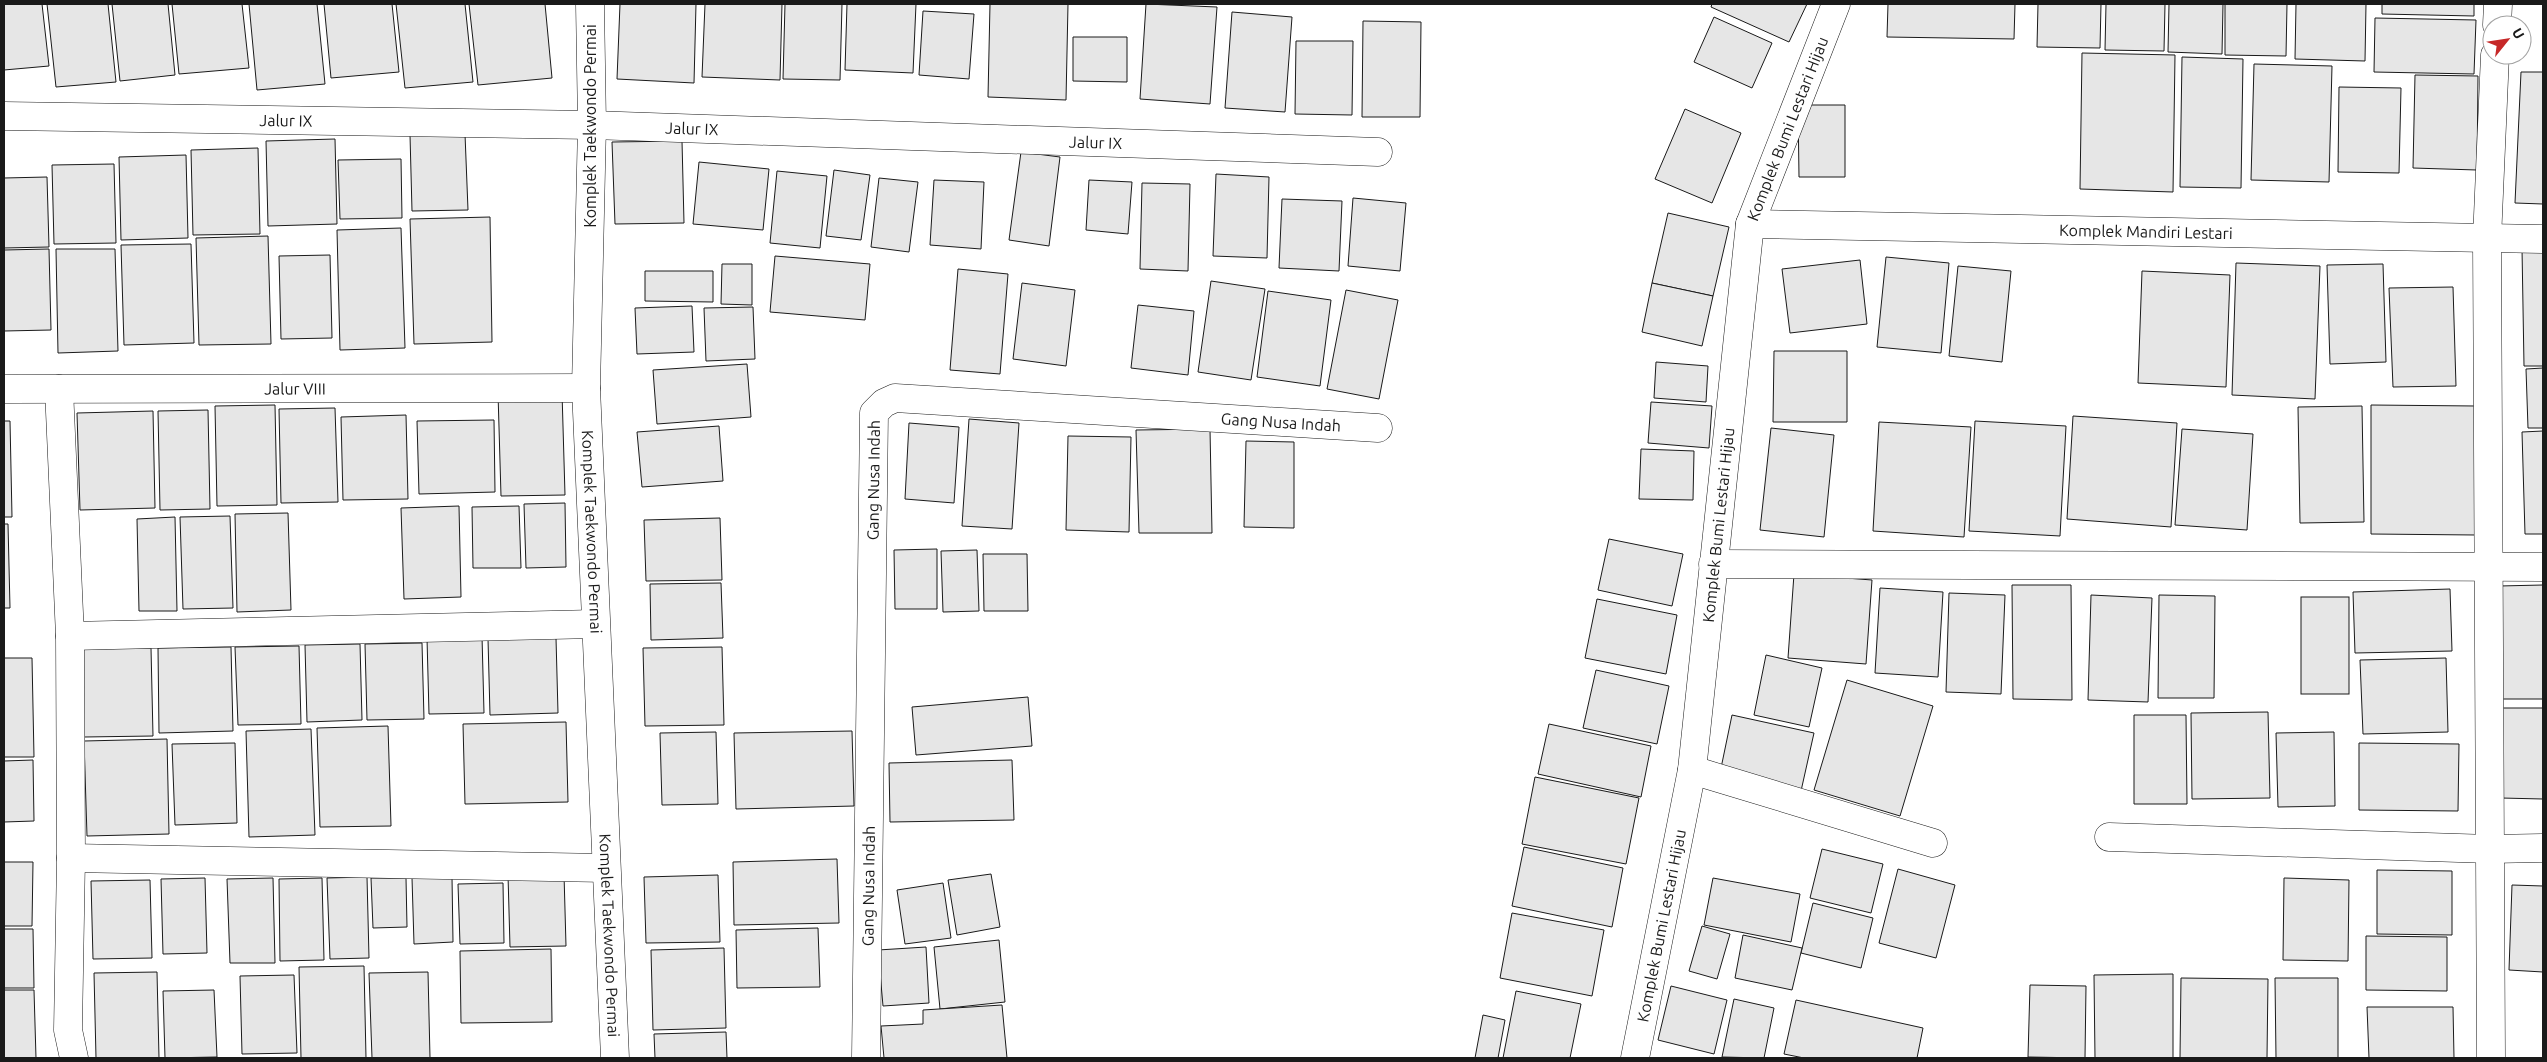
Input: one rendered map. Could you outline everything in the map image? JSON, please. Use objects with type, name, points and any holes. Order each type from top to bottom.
[{"type":"street","name":"Komplek Taekwondo Permai","points":[[590,4],[592,125],[586,388],[615,1058]]},
{"type":"street","name":"Komplek Bumi Lestari Hijau","points":[[1635,1058],[1692,770],[1750,224],[1836,4]]},
{"type":"street","points":[[2491,1058],[2486,239],[2495,65]]},
{"type":"street","name":"Jalur IX","points":[[4,116],[592,125],[1378,152]]},
{"type":"street","name":"Komplek Mandiri Lestari","points":[[1750,224],[2543,239]]},
{"type":"street","name":"Jalur VIII","points":[[4,389],[586,388]]},
{"type":"street","points":[[60,389],[70,636],[71,858],[68,1030],[74,1058]]},
{"type":"street","name":"Gang Nusa Indah","points":[[866,1058],[874,413],[884,403],[895,398],[1378,428]]},
{"type":"street","points":[[1713,564],[2543,567]]},
{"type":"street","points":[[70,636],[595,624]]},
{"type":"street","points":[[1692,770],[1933,843]]},
{"type":"street","points":[[2109,838],[2490,849],[2543,848]]},
{"type":"street","points":[[71,858],[606,868]]},
{"type":"building","points":[[4,4],[42,4],[49,66],[4,70]]},
{"type":"building","points":[[47,4],[108,4],[116,82],[56,87]]},
{"type":"building","points":[[112,4],[168,4],[175,75],[120,81]]},
{"type":"building","points":[[172,4],[242,4],[249,68],[179,74]]},
{"type":"building","points":[[249,4],[317,4],[325,84],[257,90]]},
{"type":"building","points":[[324,4],[392,4],[399,72],[331,78]]},
{"type":"building","points":[[396,4],[465,4],[473,82],[405,88]]},
{"type":"building","points":[[469,4],[545,4],[552,78],[478,85]]},
{"type":"building","points":[[620,4],[696,4],[694,83],[617,79]]},
{"type":"building","points":[[705,4],[782,4],[780,80],[702,77]]},
{"type":"building","points":[[785,4],[842,4],[840,80],[783,79]]},
{"type":"building","points":[[847,4],[916,4],[913,73],[845,70]]},
{"type":"building","points":[[990,4],[1068,4],[1066,100],[988,97]]},
{"type":"building","points":[[1146,4],[1217,7],[1210,104],[1140,99]]},
{"type":"building","points":[[1712,4],[1807,4],[1789,42],[1711,7]]},
{"type":"building","points":[[1888,4],[2015,4],[2014,39],[1887,37]]},
{"type":"building","points":[[2038,4],[2101,4],[2100,48],[2037,47]]},
{"type":"building","points":[[2106,4],[2165,4],[2164,51],[2105,50]]},
{"type":"building","points":[[2169,4],[2223,4],[2222,54],[2168,52]]},
{"type":"building","points":[[2225,4],[2287,4],[2286,56],[2225,55]]},
{"type":"building","points":[[2296,4],[2366,4],[2365,61],[2295,59]]},
{"type":"building","points":[[2382,4],[2474,4],[2474,16],[2382,14]]},
{"type":"building","points":[[923,11],[974,14],[969,79],[919,75]]},
{"type":"building","points":[[1232,12],[1292,17],[1285,112],[1225,108]]},
{"type":"building","points":[[1714,17],[1772,43],[1752,88],[1694,62]]},
{"type":"building","points":[[2375,18],[2476,20],[2474,74],[2374,72]]},
{"type":"building","points":[[1363,21],[1421,22],[1420,117],[1362,117]]},
{"type":"building","points":[[1073,37],[1127,37],[1127,82],[1073,81]]},
{"type":"building","points":[[1296,41],[1353,41],[1352,115],[1295,114]]},
{"type":"building","points":[[2082,53],[2175,55],[2173,192],[2080,189]]},
{"type":"building","points":[[2182,57],[2243,59],[2241,188],[2180,187]]},
{"type":"building","points":[[2254,64],[2332,66],[2329,182],[2251,180]]},
{"type":"building","points":[[2521,72],[2543,72],[2543,204],[2515,203]]},
{"type":"building","points":[[2415,75],[2478,76],[2477,170],[2413,168]]},
{"type":"building","points":[[2339,87],[2401,88],[2399,173],[2338,172]]},
{"type":"building","points":[[1798,105],[1845,105],[1845,177],[1799,177]]},
{"type":"building","points":[[1685,109],[1741,133],[1712,203],[1655,179]]},
{"type":"building","points":[[465,134],[468,210],[412,211],[410,135]]},
{"type":"building","points":[[335,139],[337,224],[268,226],[266,141]]},
{"type":"building","points":[[682,141],[684,223],[615,224],[612,142]]},
{"type":"building","points":[[258,148],[260,234],[193,235],[191,150]]},
{"type":"building","points":[[1021,152],[1060,157],[1049,246],[1009,240]]},
{"type":"building","points":[[186,155],[188,238],[121,240],[119,157]]},
{"type":"building","points":[[401,159],[402,218],[340,219],[338,160]]},
{"type":"building","points":[[699,162],[769,169],[763,230],[693,224]]},
{"type":"building","points":[[114,164],[116,243],[54,244],[52,165]]},
{"type":"building","points":[[834,170],[870,175],[861,240],[826,236]]},
{"type":"building","points":[[777,171],[827,176],[820,248],[770,243]]},
{"type":"building","points":[[1216,174],[1269,177],[1267,258],[1213,256]]},
{"type":"building","points":[[47,177],[49,247],[4,248],[4,178]]},
{"type":"building","points":[[879,178],[918,182],[909,252],[871,247]]},
{"type":"building","points":[[934,180],[984,182],[981,249],[930,245]]},
{"type":"building","points":[[1089,180],[1132,182],[1128,234],[1086,230]]},
{"type":"building","points":[[1142,183],[1190,184],[1188,271],[1140,269]]},
{"type":"building","points":[[1353,198],[1406,203],[1400,271],[1348,266]]},
{"type":"building","points":[[1282,199],[1342,201],[1339,271],[1279,268]]},
{"type":"building","points":[[1668,213],[1729,227],[1713,296],[1652,283]]},
{"type":"building","points":[[490,217],[492,342],[414,344],[410,219]]},
{"type":"building","points":[[401,228],[405,348],[340,350],[337,230]]},
{"type":"building","points":[[268,236],[271,344],[199,345],[196,238]]},
{"type":"building","points":[[191,244],[194,343],[124,345],[121,245]]},
{"type":"building","points":[[2522,248],[2543,248],[2543,366],[2524,366]]},
{"type":"building","points":[[49,249],[51,330],[4,331],[4,250]]},
{"type":"building","points":[[56,249],[115,249],[118,351],[58,353]]},
{"type":"building","points":[[330,255],[332,338],[281,339],[279,256]]},
{"type":"building","points":[[775,256],[870,264],[865,320],[770,312]]},
{"type":"building","points":[[1886,257],[1949,263],[1941,353],[1877,347]]},
{"type":"building","points":[[1860,260],[1867,324],[1790,333],[1782,269]]},
{"type":"building","points":[[2236,263],[2320,266],[2315,399],[2232,395]]},
{"type":"building","points":[[722,264],[752,264],[752,305],[721,304]]},
{"type":"building","points":[[2383,264],[2386,362],[2330,364],[2327,265]]},
{"type":"building","points":[[1958,266],[2011,271],[2002,362],[1949,356]]},
{"type":"building","points":[[958,269],[1008,274],[1000,374],[950,370]]},
{"type":"building","points":[[645,271],[713,271],[713,302],[645,301]]},
{"type":"building","points":[[2142,271],[2230,275],[2226,387],[2138,383]]},
{"type":"building","points":[[1211,281],[1265,289],[1251,380],[1198,372]]},
{"type":"building","points":[[1022,283],[1075,290],[1066,366],[1013,359]]},
{"type":"building","points":[[1652,283],[1713,296],[1702,346],[1642,332]]},
{"type":"building","points":[[2453,287],[2456,386],[2393,387],[2389,288]]},
{"type":"building","points":[[1346,290],[1398,300],[1379,399],[1327,389]]},
{"type":"building","points":[[1268,291],[1331,300],[1320,386],[1257,377]]},
{"type":"building","points":[[1138,305],[1194,311],[1188,375],[1131,368]]},
{"type":"building","points":[[692,306],[694,352],[637,354],[635,308]]},
{"type":"building","points":[[753,307],[755,359],[706,361],[704,308]]},
{"type":"building","points":[[1774,351],[1847,351],[1847,422],[1773,422]]},
{"type":"building","points":[[1656,362],[1708,366],[1706,402],[1654,398]]},
{"type":"building","points":[[747,364],[751,417],[657,424],[653,370]]},
{"type":"building","points":[[2543,368],[2543,428],[2528,428],[2526,369]]},
{"type":"building","points":[[562,392],[565,495],[501,496],[498,393]]},
{"type":"building","points":[[1651,402],[1712,406],[1709,448],[1648,443]]},
{"type":"building","points":[[275,405],[277,505],[217,506],[215,406]]},
{"type":"building","points":[[2371,405],[2476,406],[2476,535],[2371,534]]},
{"type":"building","points":[[2362,406],[2364,522],[2300,523],[2298,407]]},
{"type":"building","points":[[335,408],[338,502],[281,503],[279,409]]},
{"type":"building","points":[[208,410],[210,509],[160,510],[158,411]]},
{"type":"building","points":[[153,411],[155,508],[80,510],[77,413]]},
{"type":"building","points":[[406,415],[408,499],[343,500],[341,417]]},
{"type":"building","points":[[2073,416],[2177,423],[2171,527],[2067,519]]},
{"type":"building","points":[[969,419],[1019,423],[1012,529],[962,526]]},
{"type":"building","points":[[494,420],[495,492],[419,494],[417,421]]},
{"type":"building","points":[[4,421],[10,421],[12,517],[4,517]]},
{"type":"building","points":[[1975,421],[2066,426],[2060,536],[1969,531]]},
{"type":"building","points":[[1879,422],[1971,427],[1964,537],[1873,531]]},
{"type":"building","points":[[909,423],[959,427],[954,503],[905,499]]},
{"type":"building","points":[[719,426],[723,481],[642,487],[637,432]]},
{"type":"building","points":[[1771,428],[1834,435],[1824,537],[1760,530]]},
{"type":"building","points":[[1210,429],[1212,533],[1139,533],[1136,430]]},
{"type":"building","points":[[2182,429],[2253,434],[2247,530],[2175,525]]},
{"type":"building","points":[[2543,431],[2543,534],[2525,534],[2522,432]]},
{"type":"building","points":[[1068,436],[1131,437],[1129,532],[1066,530]]},
{"type":"building","points":[[1246,441],[1294,442],[1294,528],[1244,527]]},
{"type":"building","points":[[1641,449],[1694,451],[1693,500],[1639,499]]},
{"type":"building","points":[[565,503],[566,567],[526,568],[524,504]]},
{"type":"building","points":[[459,506],[461,597],[404,599],[401,508]]},
{"type":"building","points":[[519,506],[521,568],[473,568],[472,507]]},
{"type":"building","points":[[288,513],[291,610],[237,612],[235,514]]},
{"type":"building","points":[[230,516],[233,608],[183,609],[180,517]]},
{"type":"building","points":[[175,517],[177,611],[139,611],[137,519]]},
{"type":"building","points":[[720,518],[722,580],[646,581],[644,520]]},
{"type":"building","points":[[4,524],[8,524],[10,608],[4,608]]},
{"type":"building","points":[[1609,539],[1683,554],[1672,606],[1598,590]]},
{"type":"building","points":[[937,549],[937,609],[895,609],[894,550]]},
{"type":"building","points":[[977,550],[979,611],[943,612],[941,551]]},
{"type":"building","points":[[983,554],[1027,554],[1028,611],[984,611]]},
{"type":"building","points":[[1794,574],[1872,580],[1866,664],[1788,658]]},
{"type":"building","points":[[721,583],[723,638],[651,640],[650,584]]},
{"type":"building","points":[[2012,585],[2071,585],[2072,700],[2013,699]]},
{"type":"building","points":[[2543,585],[2543,699],[2502,699],[2499,586]]},
{"type":"building","points":[[1880,588],[1943,592],[1938,677],[1875,673]]},
{"type":"building","points":[[2450,589],[2452,651],[2355,653],[2353,592]]},
{"type":"building","points":[[1949,593],[2005,595],[2001,694],[1946,692]]},
{"type":"building","points":[[2091,595],[2152,598],[2148,702],[2088,700]]},
{"type":"building","points":[[2159,595],[2215,596],[2214,698],[2158,698]]},
{"type":"building","points":[[2301,597],[2349,597],[2349,694],[2301,694]]},
{"type":"building","points":[[1597,599],[1677,615],[1666,674],[1585,658]]},
{"type":"building","points":[[482,636],[484,713],[429,714],[427,638]]},
{"type":"building","points":[[556,638],[558,713],[490,715],[488,639]]},
{"type":"building","points":[[422,643],[424,719],[367,720],[365,644]]},
{"type":"building","points":[[360,644],[362,720],[307,722],[305,645]]},
{"type":"building","points":[[299,646],[301,724],[238,725],[235,647]]},
{"type":"building","points":[[231,647],[233,731],[159,733],[158,648]]},
{"type":"building","points":[[722,647],[724,725],[645,726],[643,648]]},
{"type":"building","points":[[151,648],[153,736],[84,737],[81,649]]},
{"type":"building","points":[[1766,655],[1822,668],[1809,727],[1754,715]]},
{"type":"building","points":[[4,658],[32,658],[34,757],[4,757]]},
{"type":"building","points":[[2446,658],[2448,732],[2363,734],[2360,660]]},
{"type":"building","points":[[1596,670],[1669,686],[1657,744],[1583,728]]},
{"type":"building","points":[[1847,680],[1933,706],[1900,816],[1814,790]]},
{"type":"building","points":[[1028,697],[1032,746],[916,755],[912,707]]},
{"type":"building","points":[[2502,708],[2543,708],[2543,799],[2501,798]]},
{"type":"building","points":[[2268,712],[2270,798],[2192,799],[2191,713]]},
{"type":"building","points":[[1732,715],[1814,733],[1801,791],[1720,773]]},
{"type":"building","points":[[2134,715],[2186,715],[2187,804],[2134,804]]},
{"type":"building","points":[[566,722],[568,802],[465,804],[463,724]]},
{"type":"building","points":[[1549,724],[1651,746],[1641,797],[1538,774]]},
{"type":"building","points":[[388,726],[391,826],[320,827],[317,728]]},
{"type":"building","points":[[311,729],[315,835],[249,837],[246,731]]},
{"type":"building","points":[[852,731],[854,806],[736,809],[734,733]]},
{"type":"building","points":[[716,732],[718,804],[662,805],[660,733]]},
{"type":"building","points":[[2334,732],[2335,806],[2278,807],[2276,733]]},
{"type":"building","points":[[167,739],[169,834],[87,836],[84,741]]},
{"type":"building","points":[[235,743],[237,823],[175,825],[172,744]]},
{"type":"building","points":[[2359,743],[2459,744],[2458,811],[2359,810]]},
{"type":"building","points":[[33,760],[34,821],[4,822],[4,761]]},
{"type":"building","points":[[1012,760],[1014,820],[890,822],[889,763]]},
{"type":"building","points":[[1535,777],[1639,798],[1626,864],[1522,844]]},
{"type":"building","points":[[1524,847],[1623,868],[1612,927],[1512,906]]},
{"type":"building","points":[[1822,849],[1883,864],[1871,913],[1810,898]]},
{"type":"building","points":[[837,859],[839,923],[734,925],[733,862]]},
{"type":"building","points":[[4,862],[33,862],[32,926],[4,926]]},
{"type":"building","points":[[1898,869],[1955,885],[1936,958],[1879,943]]},
{"type":"building","points":[[2377,870],[2452,871],[2452,935],[2377,934]]},
{"type":"building","points":[[564,874],[566,946],[510,947],[508,875]]},
{"type":"building","points":[[991,874],[1000,927],[957,935],[948,880]]},
{"type":"building","points":[[718,875],[720,942],[646,943],[644,877]]},
{"type":"building","points":[[367,877],[369,958],[330,959],[327,878]]},
{"type":"building","points":[[452,877],[453,942],[414,944],[412,878]]},
{"type":"building","points":[[205,878],[207,953],[163,954],[161,879]]},
{"type":"building","points":[[273,878],[275,963],[230,963],[227,879]]},
{"type":"building","points":[[322,878],[324,960],[280,961],[279,879]]},
{"type":"building","points":[[371,878],[406,878],[407,927],[373,928]]},
{"type":"building","points":[[1713,878],[1800,894],[1791,942],[1704,925]]},
{"type":"building","points":[[2284,878],[2349,880],[2348,961],[2283,960]]},
{"type":"building","points":[[150,880],[152,958],[93,959],[91,881]]},
{"type":"building","points":[[503,883],[504,943],[460,944],[458,884]]},
{"type":"building","points":[[943,883],[951,938],[905,944],[897,890]]},
{"type":"building","points":[[2512,885],[2543,886],[2543,972],[2509,970]]},
{"type":"building","points":[[1813,903],[1873,918],[1861,968],[1801,953]]},
{"type":"building","points":[[1512,913],[1604,930],[1592,996],[1500,978]]},
{"type":"building","points":[[1702,926],[1730,934],[1717,979],[1689,971]]},
{"type":"building","points":[[818,928],[820,987],[737,988],[736,930]]},
{"type":"building","points":[[4,929],[33,929],[34,988],[4,988]]},
{"type":"building","points":[[1743,935],[1802,948],[1792,990],[1735,978]]},
{"type":"building","points":[[2366,936],[2447,937],[2447,991],[2366,990]]},
{"type":"building","points":[[999,940],[1005,1002],[940,1009],[934,947]]},
{"type":"building","points":[[926,947],[929,1003],[883,1006],[878,950]]},
{"type":"building","points":[[724,948],[726,1028],[653,1030],[651,950]]},
{"type":"building","points":[[551,949],[552,1022],[461,1023],[460,951]]},
{"type":"building","points":[[364,966],[366,1058],[301,1058],[299,967]]},
{"type":"building","points":[[157,972],[159,1058],[96,1058],[94,973]]},
{"type":"building","points":[[428,972],[430,1058],[372,1058],[369,973]]},
{"type":"building","points":[[2173,974],[2173,1058],[2095,1058],[2094,975]]},
{"type":"building","points":[[294,975],[297,1053],[242,1054],[240,976]]},
{"type":"building","points":[[2181,978],[2268,979],[2267,1058],[2180,1058]]},
{"type":"building","points":[[2275,978],[2338,978],[2338,1058],[2276,1058]]},
{"type":"building","points":[[2030,985],[2086,986],[2085,1058],[2028,1057]]},
{"type":"building","points":[[1671,986],[1727,1000],[1714,1054],[1658,1040]]},
{"type":"building","points":[[4,990],[34,990],[36,1058],[4,1058]]},
{"type":"building","points":[[214,990],[217,1057],[165,1058],[163,991]]},
{"type":"building","points":[[1516,991],[1581,1004],[1570,1058],[1503,1058]]},
{"type":"building","points":[[1734,999],[1774,1008],[1764,1058],[1722,1057]]},
{"type":"building","points":[[1796,1000],[1923,1028],[1917,1058],[1804,1058],[1784,1054]]},
{"type":"building","points":[[1002,1005],[1007,1058],[884,1058],[881,1026],[923,1024],[923,1010]]},
{"type":"building","points":[[2367,1007],[2453,1007],[2454,1058],[2369,1058]]},
{"type":"building","points":[[1483,1015],[1505,1020],[1498,1058],[1475,1058]]},
{"type":"building","points":[[726,1032],[727,1058],[655,1058],[654,1034]]}]
